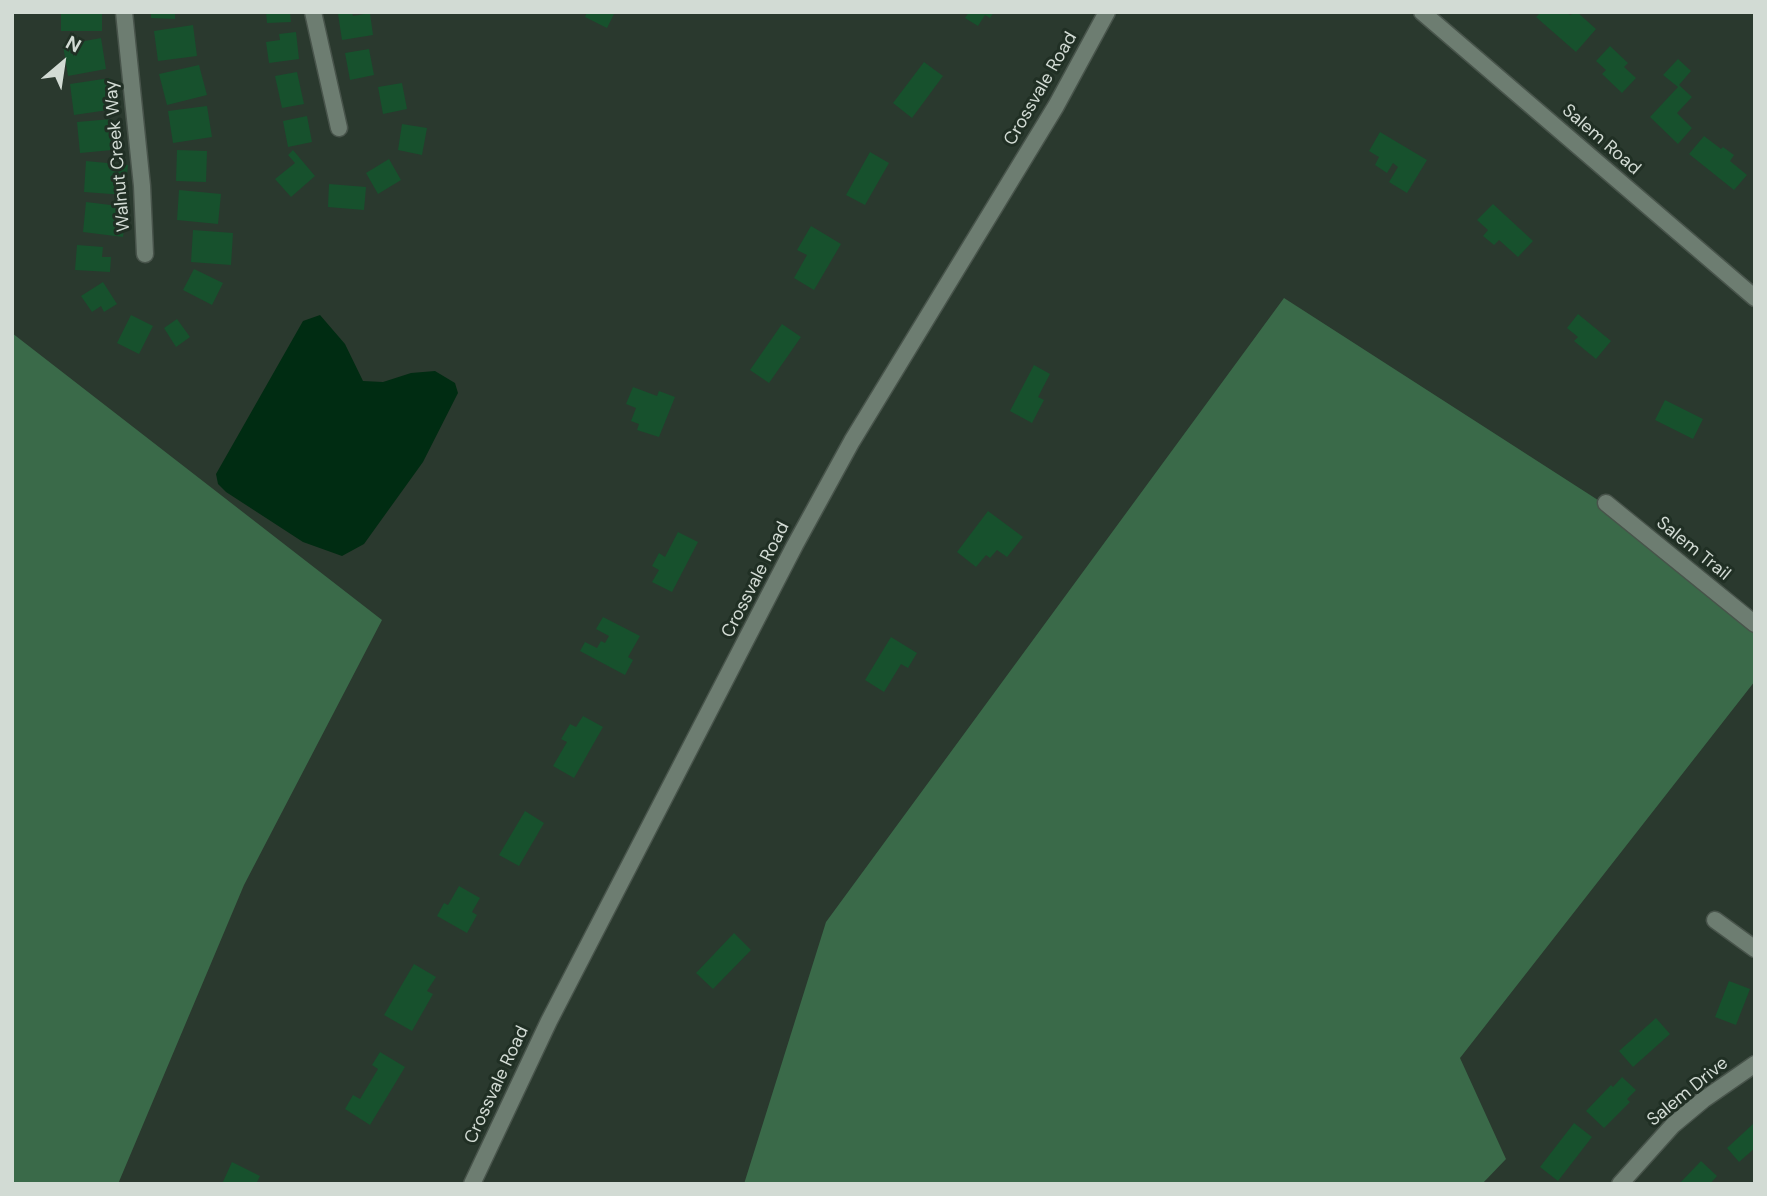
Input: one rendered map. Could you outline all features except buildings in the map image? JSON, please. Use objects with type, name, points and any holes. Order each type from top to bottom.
[{"type":"street","name":"Walnut Creek Way","points":[[124,12],[142,187],[145,254]]},
{"type":"street","points":[[313,12],[338,128]]},
{"type":"street","name":"Crossvale Road","points":[[472,1184],[549,1021],[795,545],[852,441],[1056,106],[1107,12]]},
{"type":"street","name":"Salem Road","points":[[1422,12],[1755,298]]},
{"type":"street","name":"Salem Trail","points":[[1606,503],[1755,624]]},
{"type":"street","points":[[1716,920],[1755,949]]},
{"type":"street","name":"Salem Drive","points":[[1620,1184],[1673,1125],[1755,1064]]},
{"type":"shaded area","points":[[1284,298],[1601,502],[1755,626],[1755,681],[1460,1058],[1506,1159],[1482,1184],[744,1184],[826,922]]},
{"type":"shaded area","points":[[320,315],[345,344],[363,381],[383,382],[411,373],[435,371],[455,383],[458,393],[423,462],[364,544],[342,556],[303,542],[226,492],[218,484],[216,474],[303,321]]},
{"type":"shaded area","points":[[12,333],[382,620],[244,885],[118,1184],[12,1184]]}]
